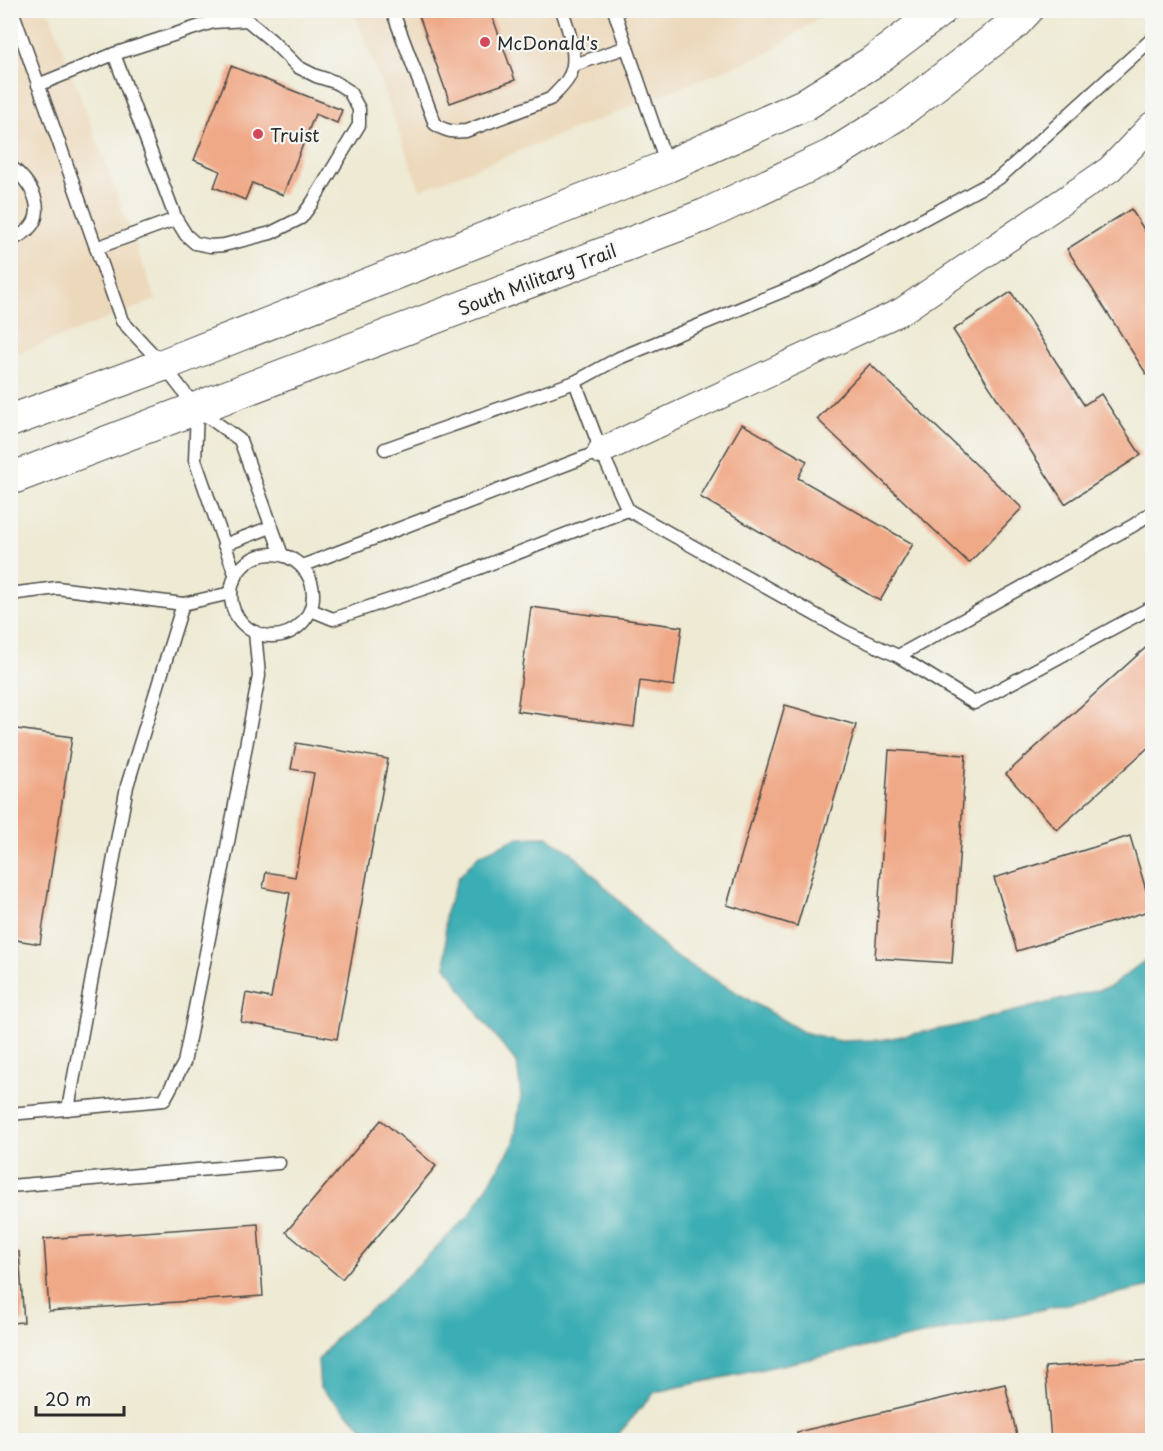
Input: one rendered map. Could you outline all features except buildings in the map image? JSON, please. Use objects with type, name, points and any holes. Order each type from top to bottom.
[{"type":"street","points":[[10,421],[163,365],[668,166],[804,105],[871,63],[941,10]]},
{"type":"street","name":"South Military Trail","points":[[10,479],[705,215],[832,154],[896,115],[1015,23],[1027,10]]},
{"type":"street","points":[[601,451],[902,311],[1110,170],[1152,125]]},
{"type":"lane","points":[[12,10],[122,321],[163,365],[197,409],[240,440],[282,555]]},
{"type":"lane","points":[[392,10],[435,124],[444,131],[466,130],[550,99],[569,77],[574,65],[572,46],[562,10]]},
{"type":"lane","points":[[614,10],[668,166]]},
{"type":"lane","points":[[38,85],[114,54],[213,22],[247,20],[298,67],[335,82],[349,91],[359,109],[359,125],[301,218],[271,233],[224,245],[210,246],[195,243],[186,235],[176,219],[114,54]]},
{"type":"lane","points":[[385,448],[575,382],[619,358],[815,279],[999,178],[1152,39]]},
{"type":"lane","points":[[574,65],[627,47]]},
{"type":"lane","points":[[10,166],[32,187],[38,209],[32,227],[19,237],[10,240]]},
{"type":"lane","points":[[96,248],[176,219]]},
{"type":"lane","points":[[575,382],[601,451],[628,510],[846,632],[898,656],[974,702],[1152,607]]},
{"type":"lane","points":[[197,409],[195,460],[236,577]]},
{"type":"lane","points":[[302,566],[601,451]]},
{"type":"lane","points":[[311,610],[333,619],[443,582],[628,510]]},
{"type":"lane","points":[[898,656],[1134,525],[1152,512]]},
{"type":"lane","points":[[224,545],[271,527]]},
{"type":"lane","points":[[268,554],[282,555],[302,566],[313,587],[311,610],[299,626],[281,635],[267,636],[245,625],[237,616],[231,593],[236,577],[244,566],[255,558],[268,554]]},
{"type":"lane","points":[[10,594],[57,588],[183,604],[231,593]]},
{"type":"lane","points":[[68,1109],[127,786],[183,604]]},
{"type":"lane","points":[[10,1114],[164,1100],[184,1063],[259,676],[255,632]]},
{"type":"lane","points":[[10,1186],[279,1163]]},
{"type":"shaded area","points":[[11,11],[49,11],[156,300],[11,356]]},
{"type":"shaded area","points":[[354,11],[829,11],[768,53],[420,190]]},
{"type":"water","points":[[547,837],[571,852],[670,953],[803,1032],[839,1041],[881,1040],[957,1026],[1110,987],[1152,955],[1152,1286],[655,1392],[613,1440],[377,1440],[320,1388],[318,1360],[343,1330],[378,1304],[469,1216],[514,1143],[521,1096],[517,1063],[480,1017],[446,966],[445,915],[458,878],[479,855],[517,838]]},
{"type":"place","name":"McDonald's","points":[[485,42]]},
{"type":"place","name":"Truist","points":[[258,134]]}]
